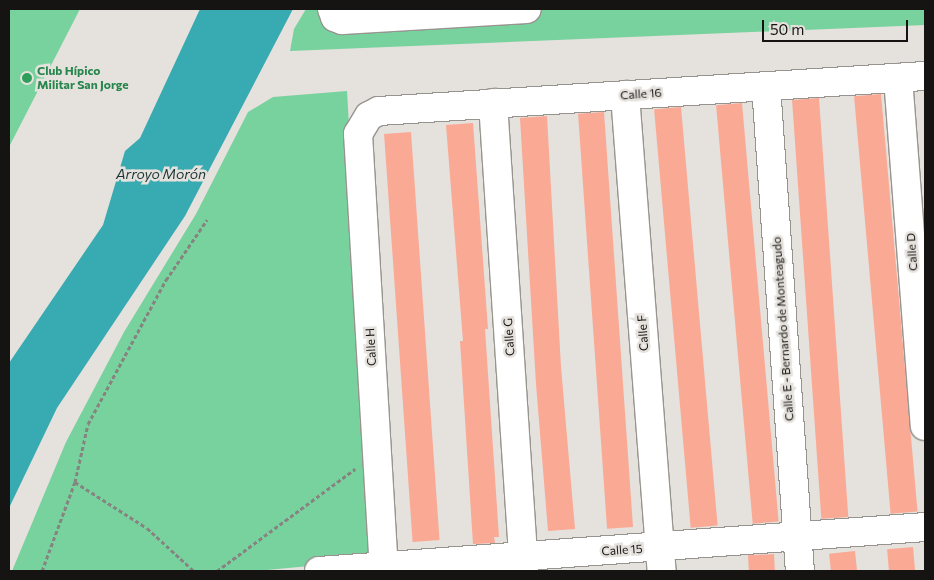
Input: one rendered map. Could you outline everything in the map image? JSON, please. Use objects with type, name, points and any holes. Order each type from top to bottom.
[{"type":"street","points":[[332,9],[335,17],[342,20],[527,9]]},
{"type":"street","name":"Calle 16","points":[[362,124],[379,111],[925,76]]},
{"type":"street","name":"Calle D","points":[[898,78],[925,426]]},
{"type":"street","name":"Calle E - Bernardo de Monteagudo","points":[[766,86],[800,571]]},
{"type":"street","name":"Calle F","points":[[625,95],[661,559]]},
{"type":"street","name":"Calle G","points":[[493,103],[524,564]]},
{"type":"street","name":"Calle H","points":[[362,124],[358,134],[384,569]]},
{"type":"street","name":"Calle 15","points":[[319,571],[661,559],[798,536],[925,527]]},
{"type":"path","points":[[42,571],[75,482],[88,424],[166,280],[207,220]]},
{"type":"path","points":[[216,571],[377,453]]},
{"type":"path","points":[[75,482],[146,528],[194,571]]},
{"type":"green space","name":"Club Hípico Militar San Jorge","points":[[9,9],[80,9],[9,147]]},
{"type":"green space","points":[[306,9],[925,9],[925,25],[290,51],[294,29]]},
{"type":"green space","points":[[347,91],[374,560],[256,571],[12,571],[66,442],[124,332],[196,214],[248,112],[273,97]]},
{"type":"water","name":"Arroyo Morón","points":[[200,9],[293,9],[185,216],[57,408],[9,508],[9,363],[103,225],[125,151],[140,138]]},
{"type":"building","points":[[881,94],[918,511],[891,514],[854,96]]},
{"type":"building","points":[[819,98],[848,517],[821,519],[792,100]]},
{"type":"building","points":[[742,103],[779,521],[753,524],[716,105]]},
{"type":"building","points":[[681,107],[718,525],[691,528],[654,109]]},
{"type":"building","points":[[604,112],[633,527],[607,529],[578,114]]},
{"type":"building","points":[[547,116],[561,367],[575,529],[548,531],[536,384],[520,118]]},
{"type":"building","points":[[473,123],[488,329],[485,329],[499,537],[494,537],[495,543],[473,544],[460,341],[463,341],[446,125]]},
{"type":"building","points":[[411,132],[440,540],[413,542],[384,134]]},
{"type":"building","points":[[913,547],[915,571],[889,571],[887,549]]},
{"type":"building","points":[[855,551],[857,571],[831,571],[829,554]]},
{"type":"building","points":[[774,554],[775,571],[749,571],[748,555]]},
{"type":"place","name":"Club Hípico Militar San Jorge","points":[[27,78]]}]
